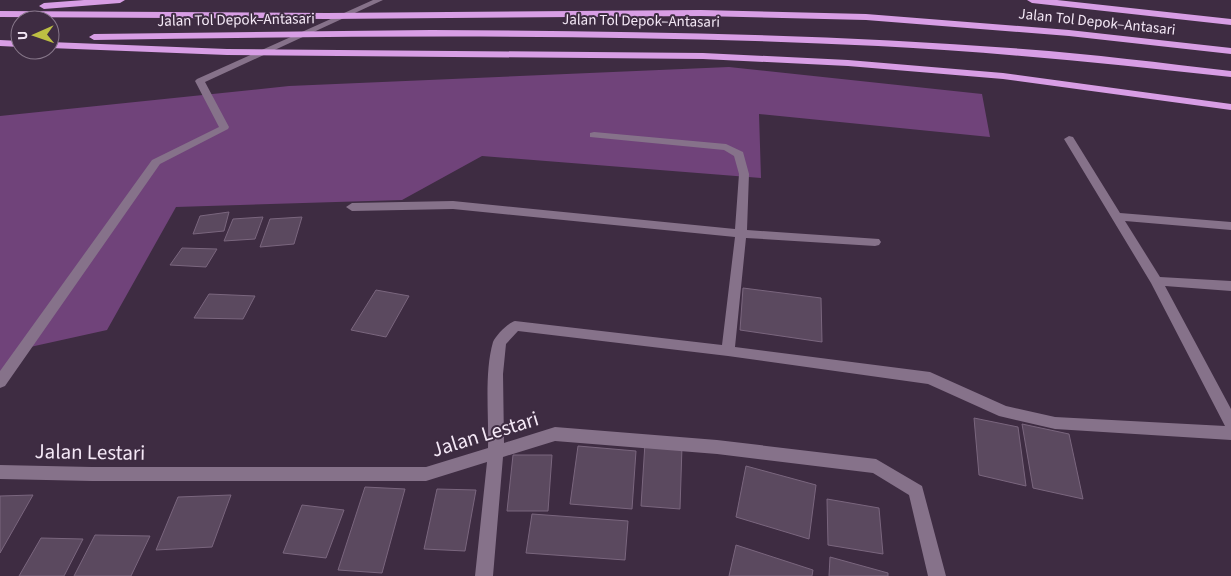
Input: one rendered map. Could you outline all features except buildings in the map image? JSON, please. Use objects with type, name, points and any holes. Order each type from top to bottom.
[{"type":"highway","points":[[0,13],[82,2],[120,0]]},
{"type":"highway","points":[[1032,0],[1231,22]]},
{"type":"highway","name":"Jalan Tol Depok–Antasari","points":[[0,13],[327,16],[702,13],[866,17],[1069,33],[1231,51]]},
{"type":"highway","name":"Jalan Tol Depok–Antasari","points":[[60,38],[273,34],[704,36],[890,43],[1073,56],[1231,74]]},
{"type":"highway","points":[[60,45],[227,52],[703,56],[848,63],[1003,76],[1231,107]]},
{"type":"street","points":[[0,382],[156,162],[224,129],[200,81],[379,0]]},
{"type":"street","points":[[594,135],[726,147],[739,154],[744,174],[741,234],[728,351]]},
{"type":"street","points":[[1069,140],[1156,281],[1231,423]]},
{"type":"street","points":[[352,207],[454,205],[741,234],[875,242]]},
{"type":"street","points":[[1118,217],[1231,226]]},
{"type":"street","points":[[1156,281],[1231,286]]},
{"type":"street","points":[[484,576],[496,452],[496,374],[500,342],[515,326],[728,351],[930,378],[1004,412],[1055,423],[1231,433]]},
{"type":"street","name":"Jalan Lestari","points":[[0,472],[92,474],[426,474],[555,434],[718,447],[876,466],[916,491],[937,576]]},
{"type":"shaded area","points":[[729,67],[982,94],[990,137],[759,114],[761,178],[482,156],[402,200],[176,207],[107,330],[21,349],[0,375],[0,116],[289,86]]}]
